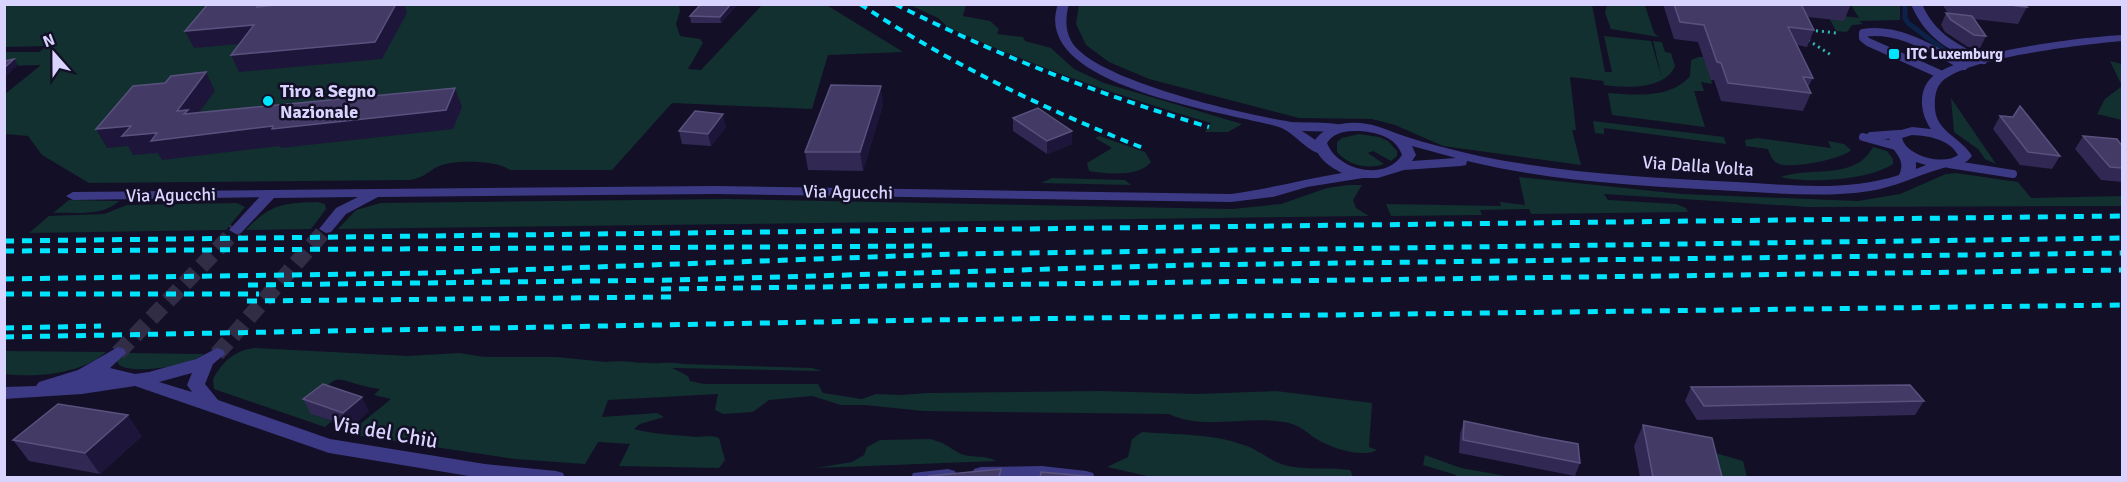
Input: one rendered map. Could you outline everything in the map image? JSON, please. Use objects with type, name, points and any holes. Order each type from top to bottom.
[{"type":"street","points":[[1064,4],[1060,22],[1065,42],[1078,56],[1097,68],[1180,98],[1281,124],[1342,128]]},
{"type":"street","points":[[1916,4],[1930,31],[1982,61]]},
{"type":"street","points":[[1915,131],[1930,117],[1930,91],[1942,75],[1982,61],[2090,40],[2122,38]]},
{"type":"street","name":"Via Dalla Volta","points":[[1366,173],[1386,173],[1404,166],[1489,163],[1637,180],[1778,188],[1854,188],[1885,184],[1946,164],[1960,162],[1965,156],[1960,148],[1947,139],[1930,117]]},
{"type":"street","points":[[1281,124],[1339,167],[1366,173]]},
{"type":"street","points":[[1305,183],[1318,170],[1322,153],[1320,144],[1325,136],[1342,128]]},
{"type":"street","name":"Via Dalla Volta","points":[[1342,128],[1371,128],[1398,138],[1489,163]]},
{"type":"street","name":"Via Dalla Volta","points":[[1946,164],[1922,159],[1900,144],[1915,131],[1947,139]]},
{"type":"street","points":[[1398,138],[1409,155],[1404,166]]},
{"type":"street","points":[[1900,144],[1910,161],[1905,177]]},
{"type":"street","name":"Via Agucchi","points":[[73,196],[716,190],[1222,198],[1273,194],[1305,183],[1366,173]]},
{"type":"street","points":[[328,193],[340,202],[341,211]]},
{"type":"street","name":"Via Agucchi","points":[[326,229],[341,211],[367,198],[390,193]]},
{"type":"street","points":[[236,230],[270,194]]},
{"type":"street","points":[[87,374],[106,364],[118,352]]},
{"type":"street","points":[[8,393],[71,391],[130,380],[211,359],[196,386],[212,404]]},
{"type":"street","points":[[8,393],[87,374],[108,373],[130,380]]},
{"type":"street","name":"Via del Chiù","points":[[130,380],[212,404],[329,446],[485,471],[556,477]]},
{"type":"street","points":[[920,477],[1017,473],[1086,477]]},
{"type":"lane","points":[[1942,75],[1872,44],[1865,40],[1862,34],[1874,30],[1896,34],[1964,66]]},
{"type":"lane","name":"Via Dalla Volta","points":[[1965,156],[2000,171]]},
{"type":"lane","name":"Via Dalla Volta","points":[[1946,164],[2013,174]]},
{"type":"path","points":[[1804,31],[1836,33]]},
{"type":"path","points":[[1806,37],[1809,42],[1831,55]]},
{"type":"green space","name":"Tiro a Segno Nazionale","points":[[679,4],[680,11],[676,24],[680,36],[700,39],[703,43],[688,69],[701,70],[762,5],[825,4],[903,52],[828,55],[812,109],[672,103],[612,170],[510,170],[496,164],[467,162],[442,165],[420,177],[409,180],[89,183],[42,155],[28,136],[5,134],[5,94],[41,65],[5,66],[4,52],[39,52],[47,46],[5,47],[5,5]]},
{"type":"green space","points":[[910,5],[966,5],[963,16],[990,21],[999,29],[997,34],[1023,37],[1025,41],[1051,48],[1074,69],[1104,83],[1242,124],[1228,132],[1205,132],[1211,123],[1144,103],[1045,68],[980,42]]},
{"type":"green space","points":[[1079,5],[1592,5],[1605,72],[1612,72],[1604,36],[1651,41],[1662,79],[1653,41],[1662,42],[1665,52],[1671,53],[1675,66],[1663,80],[1644,86],[1604,85],[1603,81],[1570,77],[1576,130],[1572,130],[1581,165],[1443,146],[1395,125],[1372,119],[1299,118],[1149,79],[1109,62],[1086,45],[1076,24]]},
{"type":"green space","points":[[1607,5],[1645,5],[1654,33],[1659,37],[1611,29],[1605,13]]},
{"type":"green space","points":[[1851,5],[1900,5],[1900,20],[1859,21],[1863,24],[1852,25],[1847,32],[1836,31],[1827,14],[1859,18]]},
{"type":"green space","points":[[1707,57],[1712,84],[1701,82],[1704,91],[1694,91],[1705,127],[1612,115],[1608,93],[1652,94],[1673,89],[1690,76],[1691,60]]},
{"type":"green space","points":[[2110,61],[2122,64],[2122,86]]},
{"type":"green space","points":[[2122,86],[2122,120],[2097,114],[2105,99]]},
{"type":"green space","points":[[1951,98],[1996,164],[1985,159],[1978,149],[1954,132]]},
{"type":"green space","points":[[1593,121],[1724,137],[1726,144],[1604,128],[1604,134],[1595,133]]},
{"type":"green space","points":[[1359,134],[1388,141],[1397,151],[1397,156],[1391,161],[1373,151],[1368,153],[1384,164],[1365,166],[1352,163],[1337,152],[1337,142],[1342,138]]},
{"type":"green space","points":[[1099,136],[1145,152],[1151,162],[1146,167],[1131,172],[1089,171],[1087,163],[1112,148],[1095,138]]},
{"type":"green space","points":[[1757,138],[1831,148],[1828,141],[1844,144],[1851,150],[1828,160],[1785,165],[1775,161],[1768,149],[1746,146],[1745,140]]},
{"type":"green space","points":[[1873,147],[1887,151],[1893,159],[1893,164],[1869,174],[1838,179],[1806,180],[1781,177],[1844,169],[1865,158]]},
{"type":"green space","points":[[1956,173],[2018,182],[2031,198],[2122,196],[2122,206],[1809,207],[1604,194],[1608,200],[1676,204],[1686,208],[1688,212],[1531,214],[1529,209],[1480,210],[1482,215],[1391,216],[1386,204],[1501,206],[1500,202],[1525,205],[1519,177],[1682,194],[1858,201],[1900,194],[1946,174]]},
{"type":"green space","points":[[1052,178],[1125,180],[1131,185],[1041,183]]},
{"type":"green space","points":[[1362,185],[1353,200],[1356,208],[1369,216],[338,229],[356,210],[381,203],[727,199],[1232,209],[1281,204],[1327,188]]},
{"type":"green space","points":[[69,200],[119,201],[97,212],[53,213]]},
{"type":"green space","points":[[318,202],[325,204],[326,209],[311,229],[246,230],[270,210],[286,204]]},
{"type":"green space","points":[[237,203],[245,207],[226,230],[29,233],[49,216],[104,214],[127,205]]},
{"type":"green space","points":[[255,348],[408,356],[459,353],[485,357],[557,357],[606,362],[812,368],[822,371],[672,368],[688,376],[690,381],[704,384],[818,384],[823,393],[862,399],[876,394],[927,393],[1101,391],[1196,394],[1276,391],[1372,403],[1369,447],[1377,450],[1356,453],[1333,447],[1296,425],[1276,421],[1198,422],[1169,414],[923,411],[841,405],[812,396],[769,400],[753,412],[723,414],[715,410],[718,394],[608,400],[602,417],[657,413],[664,417],[640,424],[634,429],[719,438],[725,460],[719,468],[619,466],[630,444],[598,442],[585,464],[515,459],[348,434],[391,399],[374,395],[380,389],[345,381],[332,382],[312,414],[332,421],[325,427],[214,389],[213,379],[225,362],[241,351]]},
{"type":"green space","points":[[4,351],[106,352],[71,370],[44,375],[17,375],[5,374]]},
{"type":"green space","points":[[124,353],[204,354],[187,362],[162,368],[137,369],[119,365],[117,361]]},
{"type":"green space","points":[[1142,432],[1219,438],[1251,448],[1285,465],[1350,470],[1353,477],[1156,478],[1107,467],[1128,457],[1132,439]]},
{"type":"green space","points":[[930,439],[943,443],[963,455],[996,461],[816,468],[852,462],[864,455],[867,447],[880,440]]},
{"type":"green space","points":[[1712,452],[1743,461],[1747,477],[1706,477]]},
{"type":"green space","points":[[1425,455],[1461,468],[1511,477],[1455,477],[1456,475],[1423,465]]},
{"type":"building","points":[[208,4],[259,4],[257,7],[285,4],[396,4],[375,42],[231,55],[254,25],[185,31]]},
{"type":"building","points":[[701,4],[731,4],[720,17],[690,16]]},
{"type":"building","points":[[1674,4],[1801,4],[1814,30],[1788,27],[1813,78],[1803,77],[1811,93],[1728,83],[1721,63],[1717,62],[1704,25],[1680,22]]},
{"type":"building","points":[[2001,4],[2024,4],[2027,7]]},
{"type":"building","points":[[1946,13],[1972,16],[1986,36],[1974,35],[1951,20]]},
{"type":"building","points":[[14,59],[4,68],[4,61]]},
{"type":"building","points":[[206,72],[177,111],[188,110],[184,114],[455,88],[446,110],[272,129],[273,126],[151,141],[157,133],[122,136],[131,126],[96,129],[133,86],[165,83],[171,76]]},
{"type":"building","points":[[831,85],[881,86],[860,152],[805,152]]},
{"type":"building","points":[[2020,106],[2060,156],[2028,152],[2000,116],[2013,117]]},
{"type":"building","points":[[1038,108],[1072,131],[1047,141],[1013,118]]},
{"type":"building","points":[[695,111],[723,114],[708,134],[679,131]]},
{"type":"building","points":[[2083,136],[2117,139],[2122,146],[2122,168],[2110,167]]},
{"type":"building","points":[[323,384],[362,397],[343,413],[303,399]]},
{"type":"building","points":[[1910,385],[1924,401],[1704,406],[1691,387]]},
{"type":"building","points":[[58,404],[128,415],[85,453],[13,440]]},
{"type":"building","points":[[1464,421],[1578,444],[1580,463],[1463,440]]},
{"type":"building","points":[[1643,425],[1712,438],[1722,477],[1653,477]]},
{"type":"building","points":[[1001,469],[999,477],[929,477],[929,476]]},
{"type":"building","points":[[1041,472],[1096,477],[1040,477]]},
{"type":"waterway","points":[[1905,4],[1905,18],[1908,23],[1948,53]]},
{"type":"tunnel","points":[[217,354],[326,229]]},
{"type":"tunnel","points":[[118,353],[236,230]]},
{"type":"railway","points":[[860,4],[928,46],[998,84],[1143,148]]},
{"type":"railway","points":[[895,4],[933,23],[1049,73],[1209,127]]},
{"type":"railway","points":[[4,241],[2122,216]]},
{"type":"railway","points":[[4,279],[429,273],[954,254],[2122,238]]},
{"type":"railway","points":[[4,251],[937,246]]},
{"type":"railway","points":[[248,285],[675,280],[1190,265],[2122,253]]},
{"type":"railway","points":[[661,289],[2122,270]]},
{"type":"railway","points":[[4,294],[259,294]]},
{"type":"railway","points":[[247,301],[673,297]]},
{"type":"railway","points":[[4,337],[929,320],[2122,305]]},
{"type":"railway","points":[[4,328],[101,326]]},
{"type":"place","name":"ITC Luxemburg","points":[[1894,54]]},
{"type":"place","name":"Tiro a Segno Nazionale","points":[[268,101]]}]
